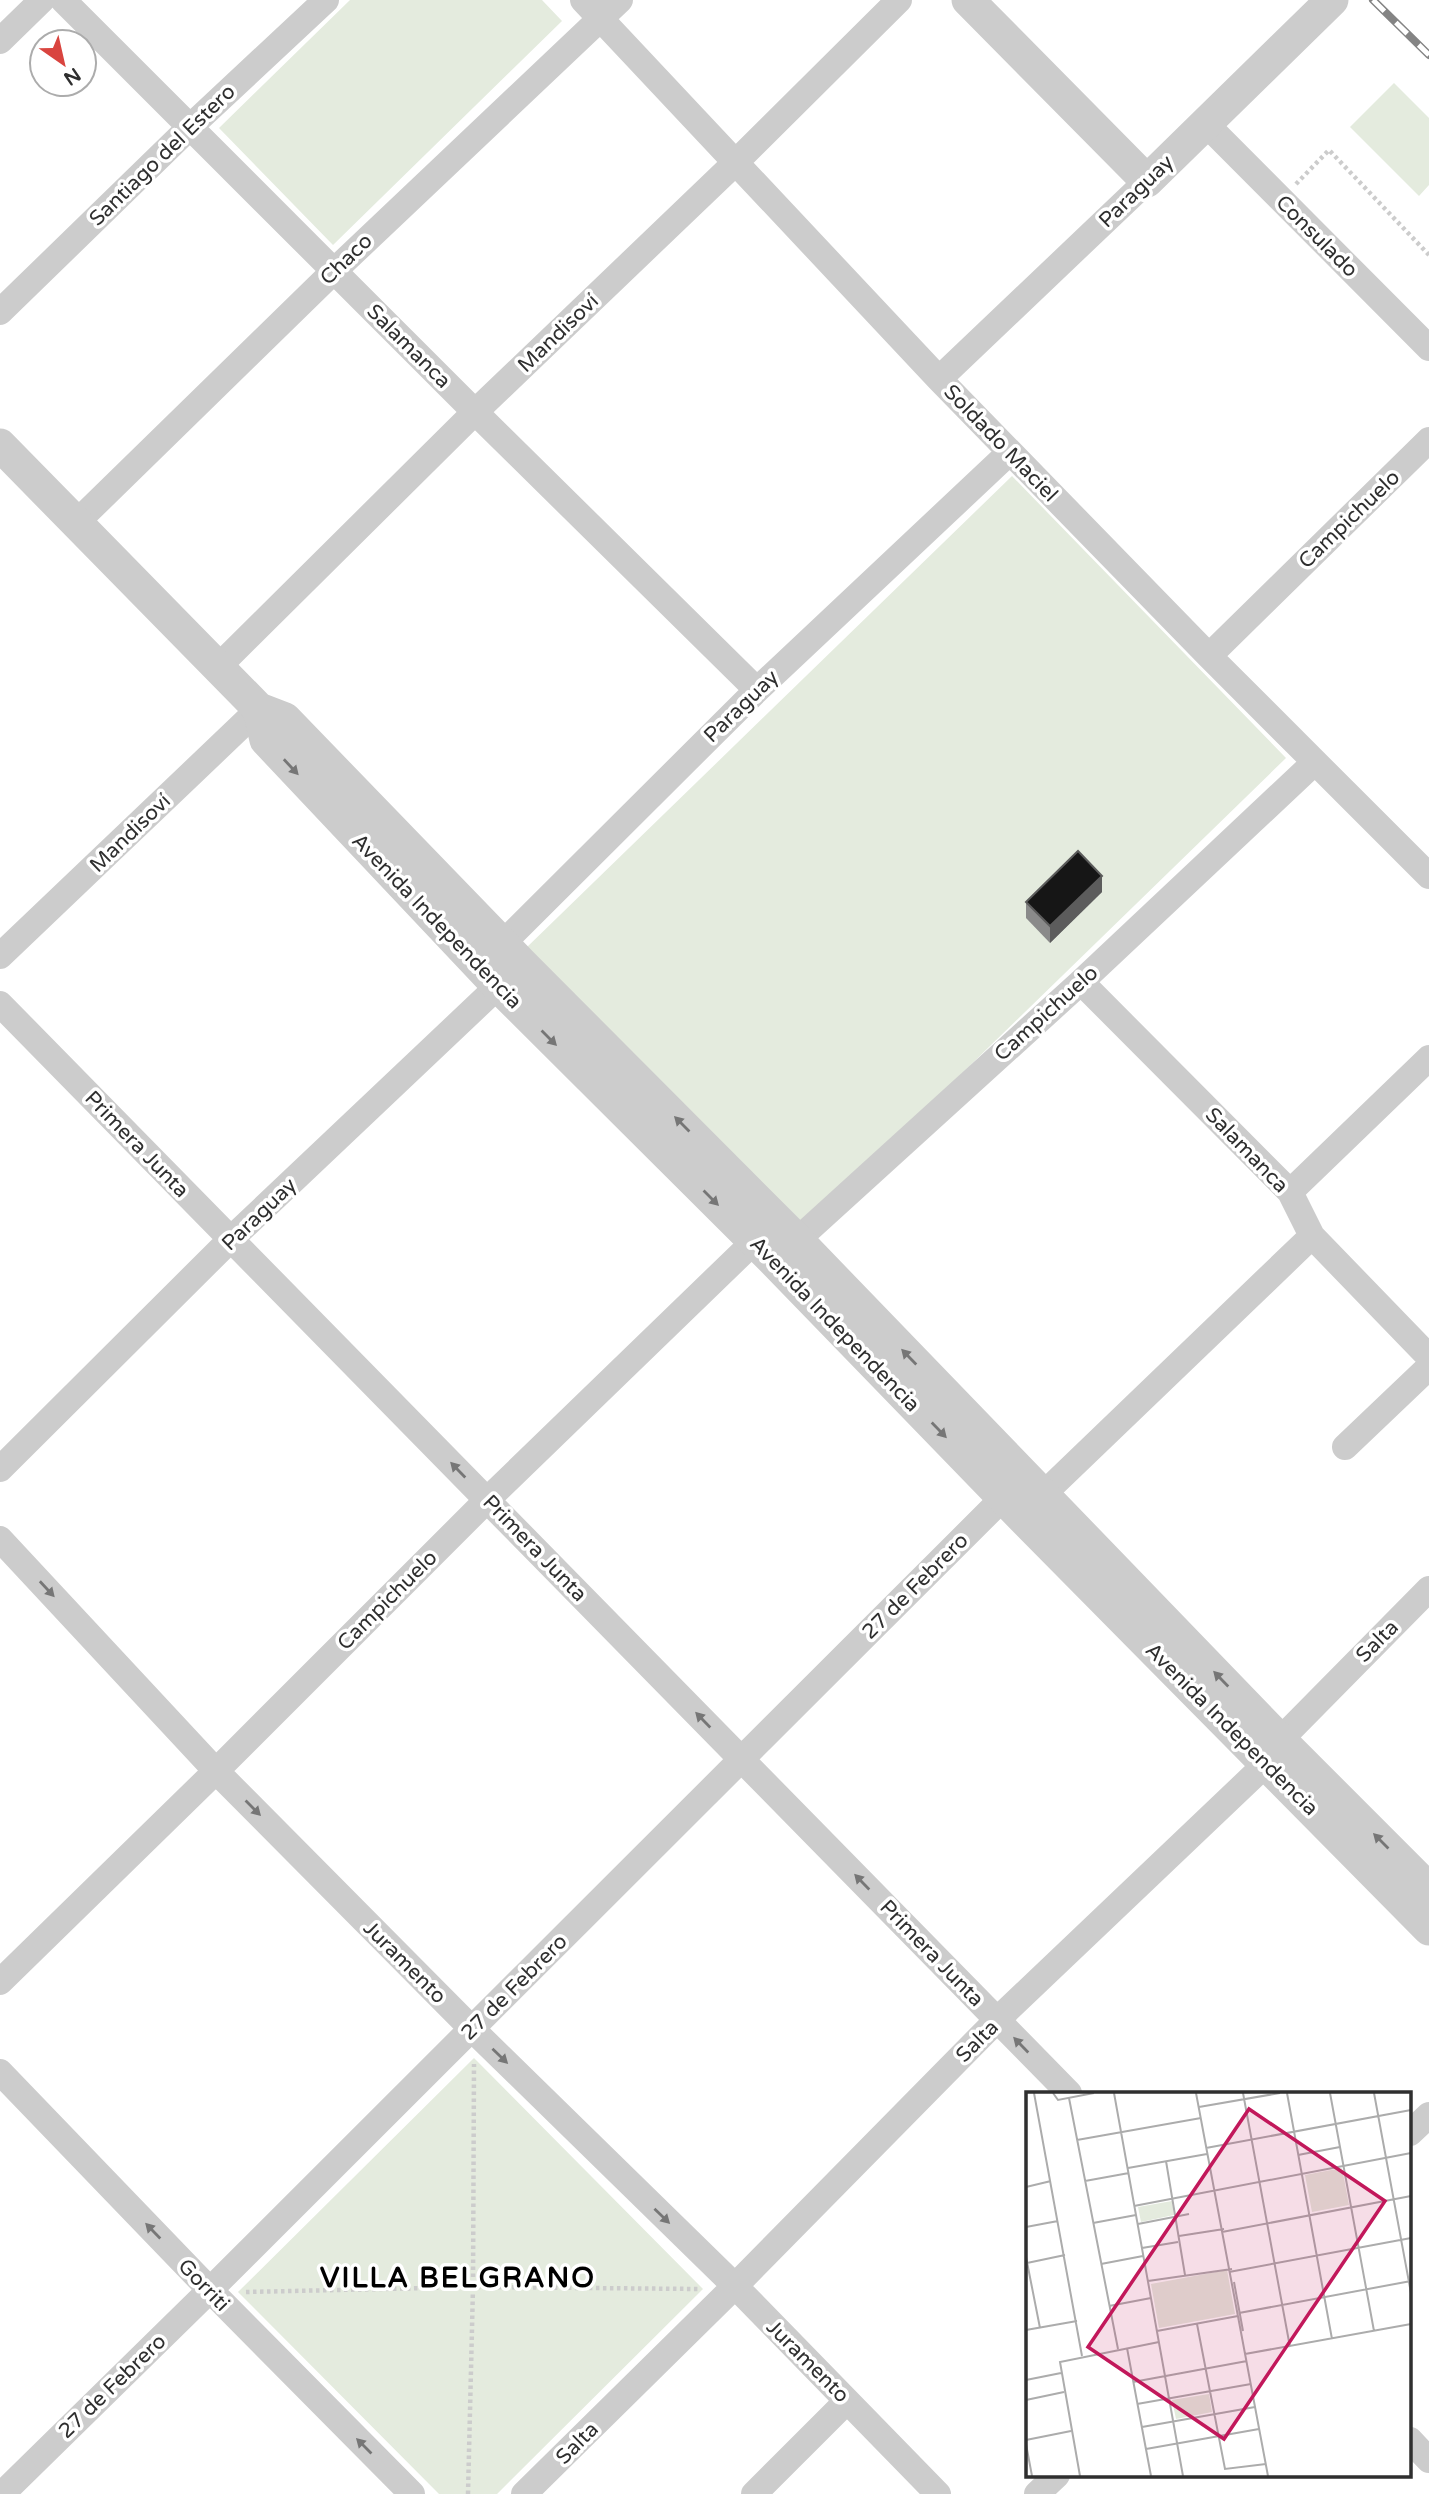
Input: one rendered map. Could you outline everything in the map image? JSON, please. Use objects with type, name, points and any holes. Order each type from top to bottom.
[{"type":"street","points":[[0,41],[42,0]]},
{"type":"street","name":"Salamanca","points":[[63,0],[757,690]]},
{"type":"street","name":"Santiago del Estero","points":[[0,312],[190,127],[326,0]]},
{"type":"street","name":"Mandisoví","points":[[218,667],[475,412],[735,163],[899,0]]},
{"type":"street","points":[[968,0],[1147,181]]},
{"type":"street","name":"Paraguay","points":[[939,379],[1332,0]]},
{"type":"street","name":"Soldado Maciel","points":[[601,6],[735,163],[939,379],[1209,656],[1429,876]]},
{"type":"street","name":"Chaco","points":[[77,522],[601,6]]},
{"type":"street","name":"Consulado","points":[[1206,124],[1429,348]]},
{"type":"street","name":"Campichuelo","points":[[1209,656],[1429,440]]},
{"type":"street","name":"Avenida Independencia","points":[[0,445],[259,709],[285,719],[513,954],[776,1241],[1273,1751],[1429,1929]]},
{"type":"street","name":"Paraguay","points":[[0,1469],[231,1239],[488,976],[513,954],[757,690],[1010,452]]},
{"type":"street","name":"Mandisoví","points":[[0,956],[259,709]]},
{"type":"street","name":"Avenida Independencia","points":[[259,709],[266,740],[488,976],[776,1241]]},
{"type":"street","name":"Campichuelo","points":[[0,1983],[487,1500],[776,1241],[1081,982],[1315,762]]},
{"type":"street","name":"Salamanca","points":[[1081,982],[1290,1192],[1312,1236],[1429,1357]]},
{"type":"street","name":"Primera Junta","points":[[0,1004],[1068,2092]]},
{"type":"street","points":[[1290,1192],[1429,1058]]},
{"type":"street","name":"27 de Febrero","points":[[2,2494],[742,1760],[1023,1496],[1312,1236]]},
{"type":"street","points":[[1345,1447],[1429,1367]]},
{"type":"street","name":"Juramento","points":[[0,1539],[216,1771],[472,2029],[734,2286],[938,2494]]},
{"type":"street","name":"Salta","points":[[524,2494],[997,2020],[1273,1751],[1429,1590]]},
{"type":"street","name":"Avenida Independencia","points":[[1273,1751],[1429,1889]]},
{"type":"street","name":"Gorriti","points":[[0,2072],[209,2290],[412,2494]]},
{"type":"street","points":[[1412,2131],[1429,2115]]},
{"type":"street","points":[[754,2494],[847,2401]]},
{"type":"street","points":[[1412,2442],[1429,2460]]},
{"type":"street","points":[[1037,2494],[1055,2476]]},
{"type":"path","points":[[1281,199],[1329,150],[1429,255]]},
{"type":"path","points":[[468,2494],[473,2287],[472,2029]]},
{"type":"path","points":[[209,2290],[473,2287],[703,2289],[734,2286]]},
{"type":"shaded area","points":[[350,0],[542,0],[562,21],[333,245],[219,128]]},
{"type":"shaded area","points":[[1394,83],[1429,118],[1429,185],[1419,196],[1350,127]]},
{"type":"shaded area","points":[[1012,476],[1286,758],[800,1231],[525,949]]},
{"type":"shaded area","points":[[474,2058],[703,2289],[497,2494],[439,2494],[238,2292]]},
{"type":"building","points":[[1078,851],[1102,876],[1050,926],[1026,902]]},
{"type":"railway","points":[[1373,0],[1429,55]]},
{"type":"district","name":"VILLA BELGRANO","points":[[458,2277]]}]
